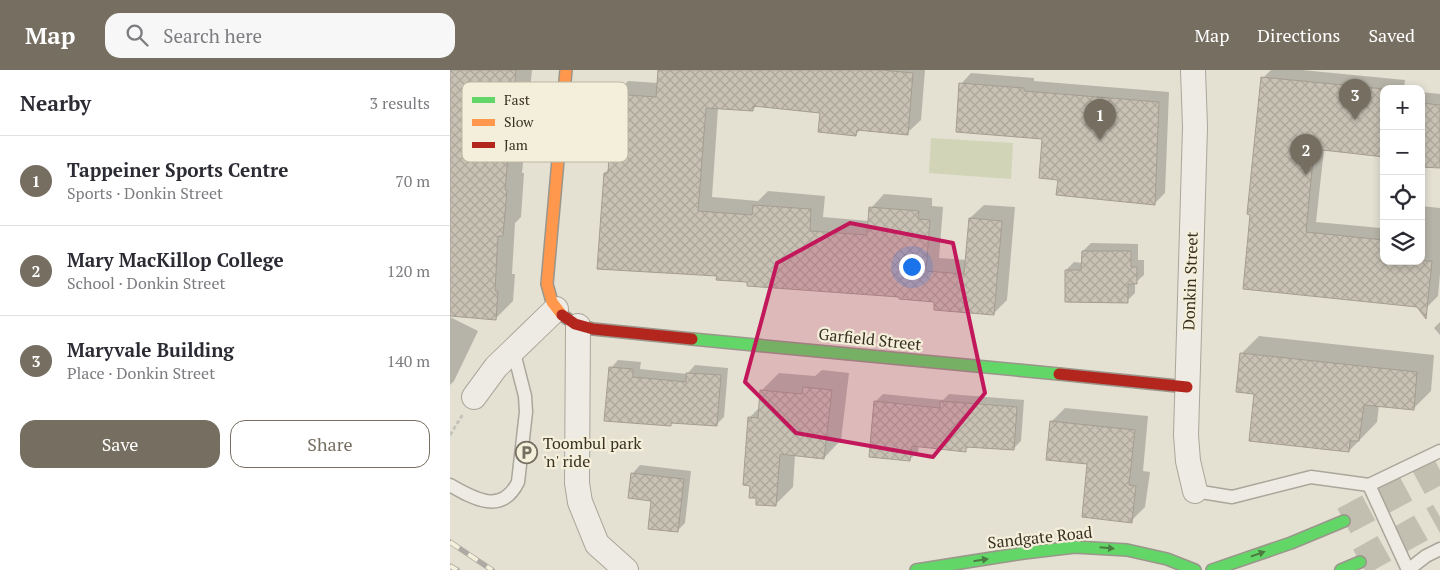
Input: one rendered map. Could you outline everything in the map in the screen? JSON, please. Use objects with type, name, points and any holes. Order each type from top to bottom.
[{"type":"main road","points":[[558,162],[547,284],[551,301],[556,309],[563,317],[578,326]]},
{"type":"main road","name":"Garfield Street","points":[[578,326],[1187,387]]},
{"type":"main road","points":[[1212,570],[1291,543],[1344,521]]},
{"type":"main road","name":"Sandgate Road","points":[[916,570],[1075,547],[1127,550],[1167,559],[1195,570]]},
{"type":"main road","points":[[1341,570],[1360,562]]},
{"type":"street","name":"Donkin Street","points":[[1193,70],[1195,127],[1186,435],[1188,461],[1195,491]]},
{"type":"street","points":[[474,397],[496,367],[556,309]]},
{"type":"street","points":[[578,326],[577,483],[580,502],[597,544],[626,570]]},
{"type":"lane","points":[[450,485],[471,498],[484,502],[506,498],[513,492],[518,482],[526,412],[525,396],[513,349]]},
{"type":"lane","points":[[1195,491],[1232,497],[1311,477],[1369,485],[1440,451]]},
{"type":"lane","points":[[1369,485],[1408,570],[1426,556],[1440,550]]},
{"type":"highlighted area","points":[[850,223],[953,243],[985,393],[933,457],[796,433],[745,382],[777,263]]},
{"type":"green space","points":[[931,138],[1013,143],[1011,179],[929,173]]},
{"type":"building","points":[[450,70],[516,70],[515,82],[462,82],[462,162],[508,162],[505,190],[507,190],[503,236],[498,236],[495,291],[498,291],[496,320],[450,316]]},
{"type":"building","points":[[658,70],[882,70],[913,73],[908,135],[857,130],[856,136],[818,132],[820,113],[753,106],[753,111],[706,108],[698,211],[752,215],[753,205],[811,209],[810,231],[867,235],[869,207],[919,211],[918,219],[930,220],[926,271],[964,274],[969,218],[1002,221],[994,315],[934,310],[934,302],[899,299],[899,297],[747,286],[747,282],[716,280],[717,276],[597,269],[604,173],[608,173],[609,162],[628,162],[628,95],[656,97]]},
{"type":"building","points":[[1261,77],[1380,89],[1380,157],[1314,149],[1306,232],[1380,240],[1380,265],[1425,265],[1425,261],[1432,261],[1426,319],[1417,307],[1243,289],[1250,215],[1247,214]]},
{"type":"building","points":[[959,83],[1024,88],[1024,91],[1159,102],[1155,205],[1056,195],[1058,180],[1039,178],[1042,139],[956,132]]},
{"type":"building","points":[[1425,103],[1440,105],[1440,168],[1425,167]]},
{"type":"building","points":[[1082,251],[1131,251],[1131,267],[1137,267],[1137,284],[1128,284],[1128,303],[1065,302],[1065,270],[1081,270]]},
{"type":"building","points":[[1240,353],[1417,372],[1414,410],[1364,405],[1359,441],[1350,441],[1349,452],[1249,441],[1254,394],[1236,392]]},
{"type":"building","points":[[609,367],[633,369],[633,377],[686,382],[686,373],[721,375],[717,426],[671,423],[671,426],[604,421]]},
{"type":"building","points":[[803,387],[832,390],[824,459],[780,454],[776,506],[756,505],[756,498],[749,498],[750,486],[743,485],[748,417],[758,418],[760,390],[802,394]]},
{"type":"building","points":[[874,401],[940,408],[940,401],[1017,407],[1014,450],[966,447],[966,452],[912,446],[910,461],[869,457]]},
{"type":"building","points":[[1050,421],[1135,430],[1129,485],[1136,486],[1132,523],[1082,517],[1087,464],[1046,460]]},
{"type":"building","points":[[631,473],[684,479],[678,532],[648,529],[651,501],[628,498]]},
{"type":"tunnel","points":[[1344,521],[1440,470]]},
{"type":"tunnel","points":[[1360,562],[1440,517]]},
{"type":"railway","points":[[450,542],[492,570]]},
{"type":"railway","points":[[450,566],[457,570]]},
{"type":"traffic: fast","points":[[692,339],[1059,374]]},
{"type":"traffic: fast","points":[[1212,570],[1291,543],[1344,521]]},
{"type":"traffic: fast","points":[[916,570],[1075,547],[1127,550],[1167,559],[1195,570]]},
{"type":"traffic: fast","points":[[1341,570],[1360,562]]},
{"type":"traffic: slow","points":[[565,82],[566,70]]},
{"type":"traffic: slow","points":[[558,162],[547,284],[552,302],[562,315]]},
{"type":"traffic: jam","points":[[562,315],[575,324],[593,329],[692,339]]},
{"type":"traffic: jam","points":[[1059,374],[1187,387]]},
{"type":"place","name":"Maryvale Building","points":[[1355,120]]},
{"type":"place","name":"Tappeiner Sports Centre","points":[[1100,140]]},
{"type":"place","name":"Mary MacKillop College","points":[[1306,175]]},
{"type":"place","name":"Toombul park 'n' ride","points":[[527,452]]}]
